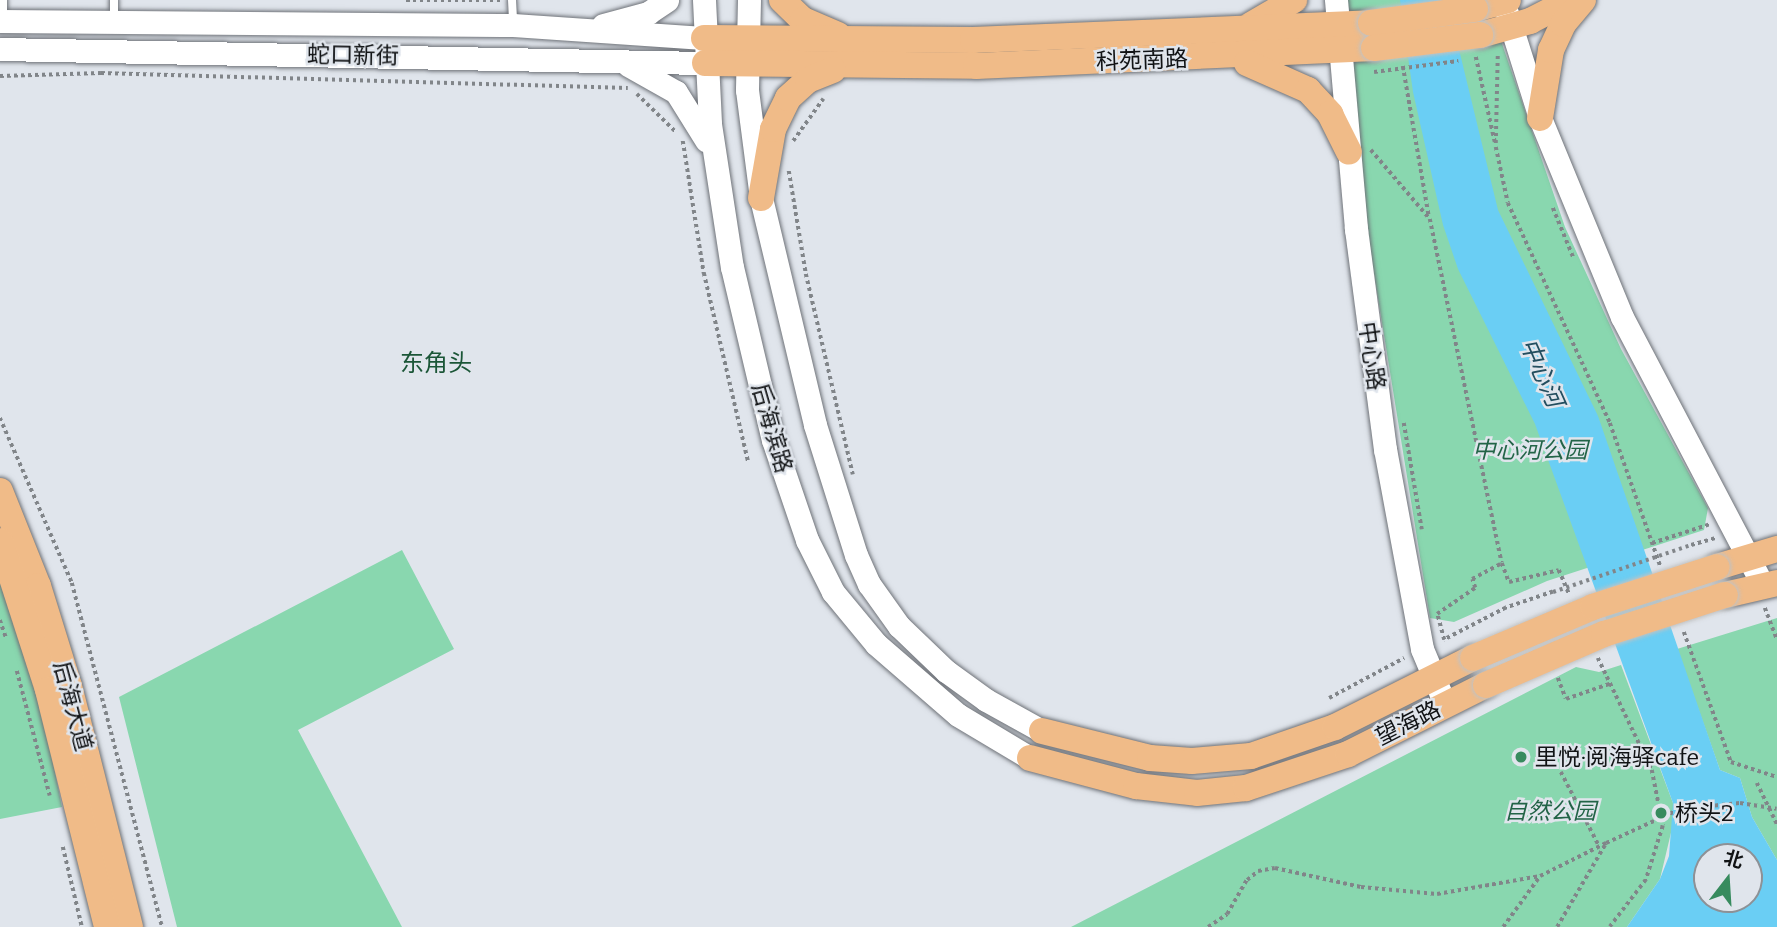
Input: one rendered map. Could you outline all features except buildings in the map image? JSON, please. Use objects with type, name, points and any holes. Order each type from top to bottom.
[{"type":"main road","points":[[592,28],[648,13],[667,0]]},
{"type":"main road","name":"后海滨路","points":[[704,0],[705,50],[714,155],[732,267],[772,440],[807,540],[834,592],[876,644],[958,715],[1030,758]]},
{"type":"main road","name":"后海滨路","points":[[749,0],[748,52],[761,198],[815,425],[869,583],[899,626],[946,671],[985,700],[1042,731]]},
{"type":"main road","points":[[782,0],[816,27],[852,41]]},
{"type":"main road","points":[[1236,31],[1265,20],[1294,0]]},
{"type":"main road","name":"科苑南路","points":[[748,52],[852,41],[1338,26],[1373,48],[1483,41],[1506,7],[1571,0]]},
{"type":"main road","points":[[1541,118],[1551,50],[1563,24],[1583,0]]},
{"type":"main road","points":[[1506,7],[1541,118],[1622,317],[1768,593]]},
{"type":"main road","name":"蛇口新街","points":[[2,14],[114,10],[592,28],[705,50]]},
{"type":"main road","name":"科苑南路","points":[[705,50],[748,52],[845,66],[1229,57],[1338,26]]},
{"type":"main road","name":"中心路","points":[[1338,26],[1358,154],[1385,449],[1422,649],[1446,704]]},
{"type":"main road","name":"蛇口新街","points":[[0,49],[612,59],[705,50]]},
{"type":"main road","points":[[1229,57],[1276,72],[1308,89],[1358,154]]},
{"type":"main road","points":[[612,59],[659,79],[676,92],[714,155]]},
{"type":"main road","points":[[761,198],[773,129],[788,98],[808,80],[845,66]]},
{"type":"main road","name":"后海大道","points":[[0,491],[38,586],[65,675],[130,927]]},
{"type":"main road","name":"后海大道","points":[[0,541],[48,690],[107,927]]},
{"type":"main road","name":"望海路","points":[[1042,731],[1150,758],[1192,761],[1251,755],[1335,727],[1432,677],[1593,607],[1777,549]]},
{"type":"main road","name":"望海路","points":[[1030,758],[1136,786],[1197,793],[1246,789],[1348,754],[1486,685],[1604,634],[1725,595],[1768,593]]},
{"type":"lane","points":[[512,0],[513,25]]},
{"type":"path","points":[[406,0],[497,1]]},
{"type":"path","points":[[1373,48],[1483,41]]},
{"type":"path","points":[[1483,41],[1496,147],[1508,203],[1610,423],[1661,568]]},
{"type":"path","points":[[1483,41],[1496,147]]},
{"type":"path","points":[[1401,55],[1430,219],[1502,563],[1508,582],[1559,570],[1570,596]]},
{"type":"path","points":[[0,76],[101,73],[630,88],[682,139],[704,273],[748,461]]},
{"type":"path","points":[[786,152],[826,94]]},
{"type":"path","points":[[1358,154],[1366,144],[1430,219]]},
{"type":"path","points":[[788,165],[806,274],[854,477]]},
{"type":"path","points":[[0,418],[72,583],[162,927]]},
{"type":"path","points":[[1403,421],[1423,531]]},
{"type":"path","points":[[1653,543],[1710,524]]},
{"type":"path","points":[[1329,698],[1506,608],[1717,537]]},
{"type":"path","points":[[1437,614],[1475,588],[1472,579],[1502,563]]},
{"type":"path","points":[[1768,593],[1777,640]]},
{"type":"path","points":[[1435,600],[1444,640]]},
{"type":"path","points":[[0,620],[7,641]]},
{"type":"path","points":[[1684,630],[1731,762],[1777,777]]},
{"type":"path","points":[[1592,646],[1651,770],[1663,826],[1646,880],[1610,927]]},
{"type":"path","points":[[15,662],[51,800]]},
{"type":"path","points":[[1555,669],[1566,699],[1609,684]]},
{"type":"path","points":[[1561,772],[1599,846]]},
{"type":"path","points":[[1757,783],[1777,824]]},
{"type":"path","points":[[1208,927],[1227,915],[1247,880],[1258,871],[1275,868],[1361,887],[1437,894],[1541,876],[1680,809],[1740,803],[1777,809]]},
{"type":"path","points":[[60,838],[82,927]]},
{"type":"path","points":[[1558,927],[1606,843]]},
{"type":"path","points":[[1503,927],[1541,876]]},
{"type":"green space","name":"中心河公园","points":[[1346,0],[1487,0],[1565,227],[1621,349],[1708,508],[1704,530],[1547,581],[1454,622],[1430,618],[1370,249]]},
{"type":"green space","points":[[402,550],[454,649],[298,730],[402,927],[177,927],[119,697]]},
{"type":"green space","points":[[0,582],[39,693],[62,807],[0,819]]},
{"type":"green space","points":[[1777,618],[1777,860],[1752,817],[1740,778],[1720,770],[1677,649]]},
{"type":"green space","name":"自然公园","points":[[1621,665],[1673,803],[1674,820],[1660,879],[1627,927],[1071,927],[1576,667],[1599,672]]},
{"type":"water","name":"中心河","points":[[1400,0],[1447,0],[1498,210],[1598,416],[1720,770],[1740,778],[1752,817],[1777,860],[1777,927],[1627,927],[1660,879],[1669,856],[1673,803],[1535,424],[1458,269],[1443,225],[1413,92]]},
{"type":"place","name":"里悦·阅海驿cafe","points":[[1521,757]]},
{"type":"place","name":"桥头2","points":[[1661,813]]},
{"type":"district","name":"东角头","points":[[436,364]]}]
